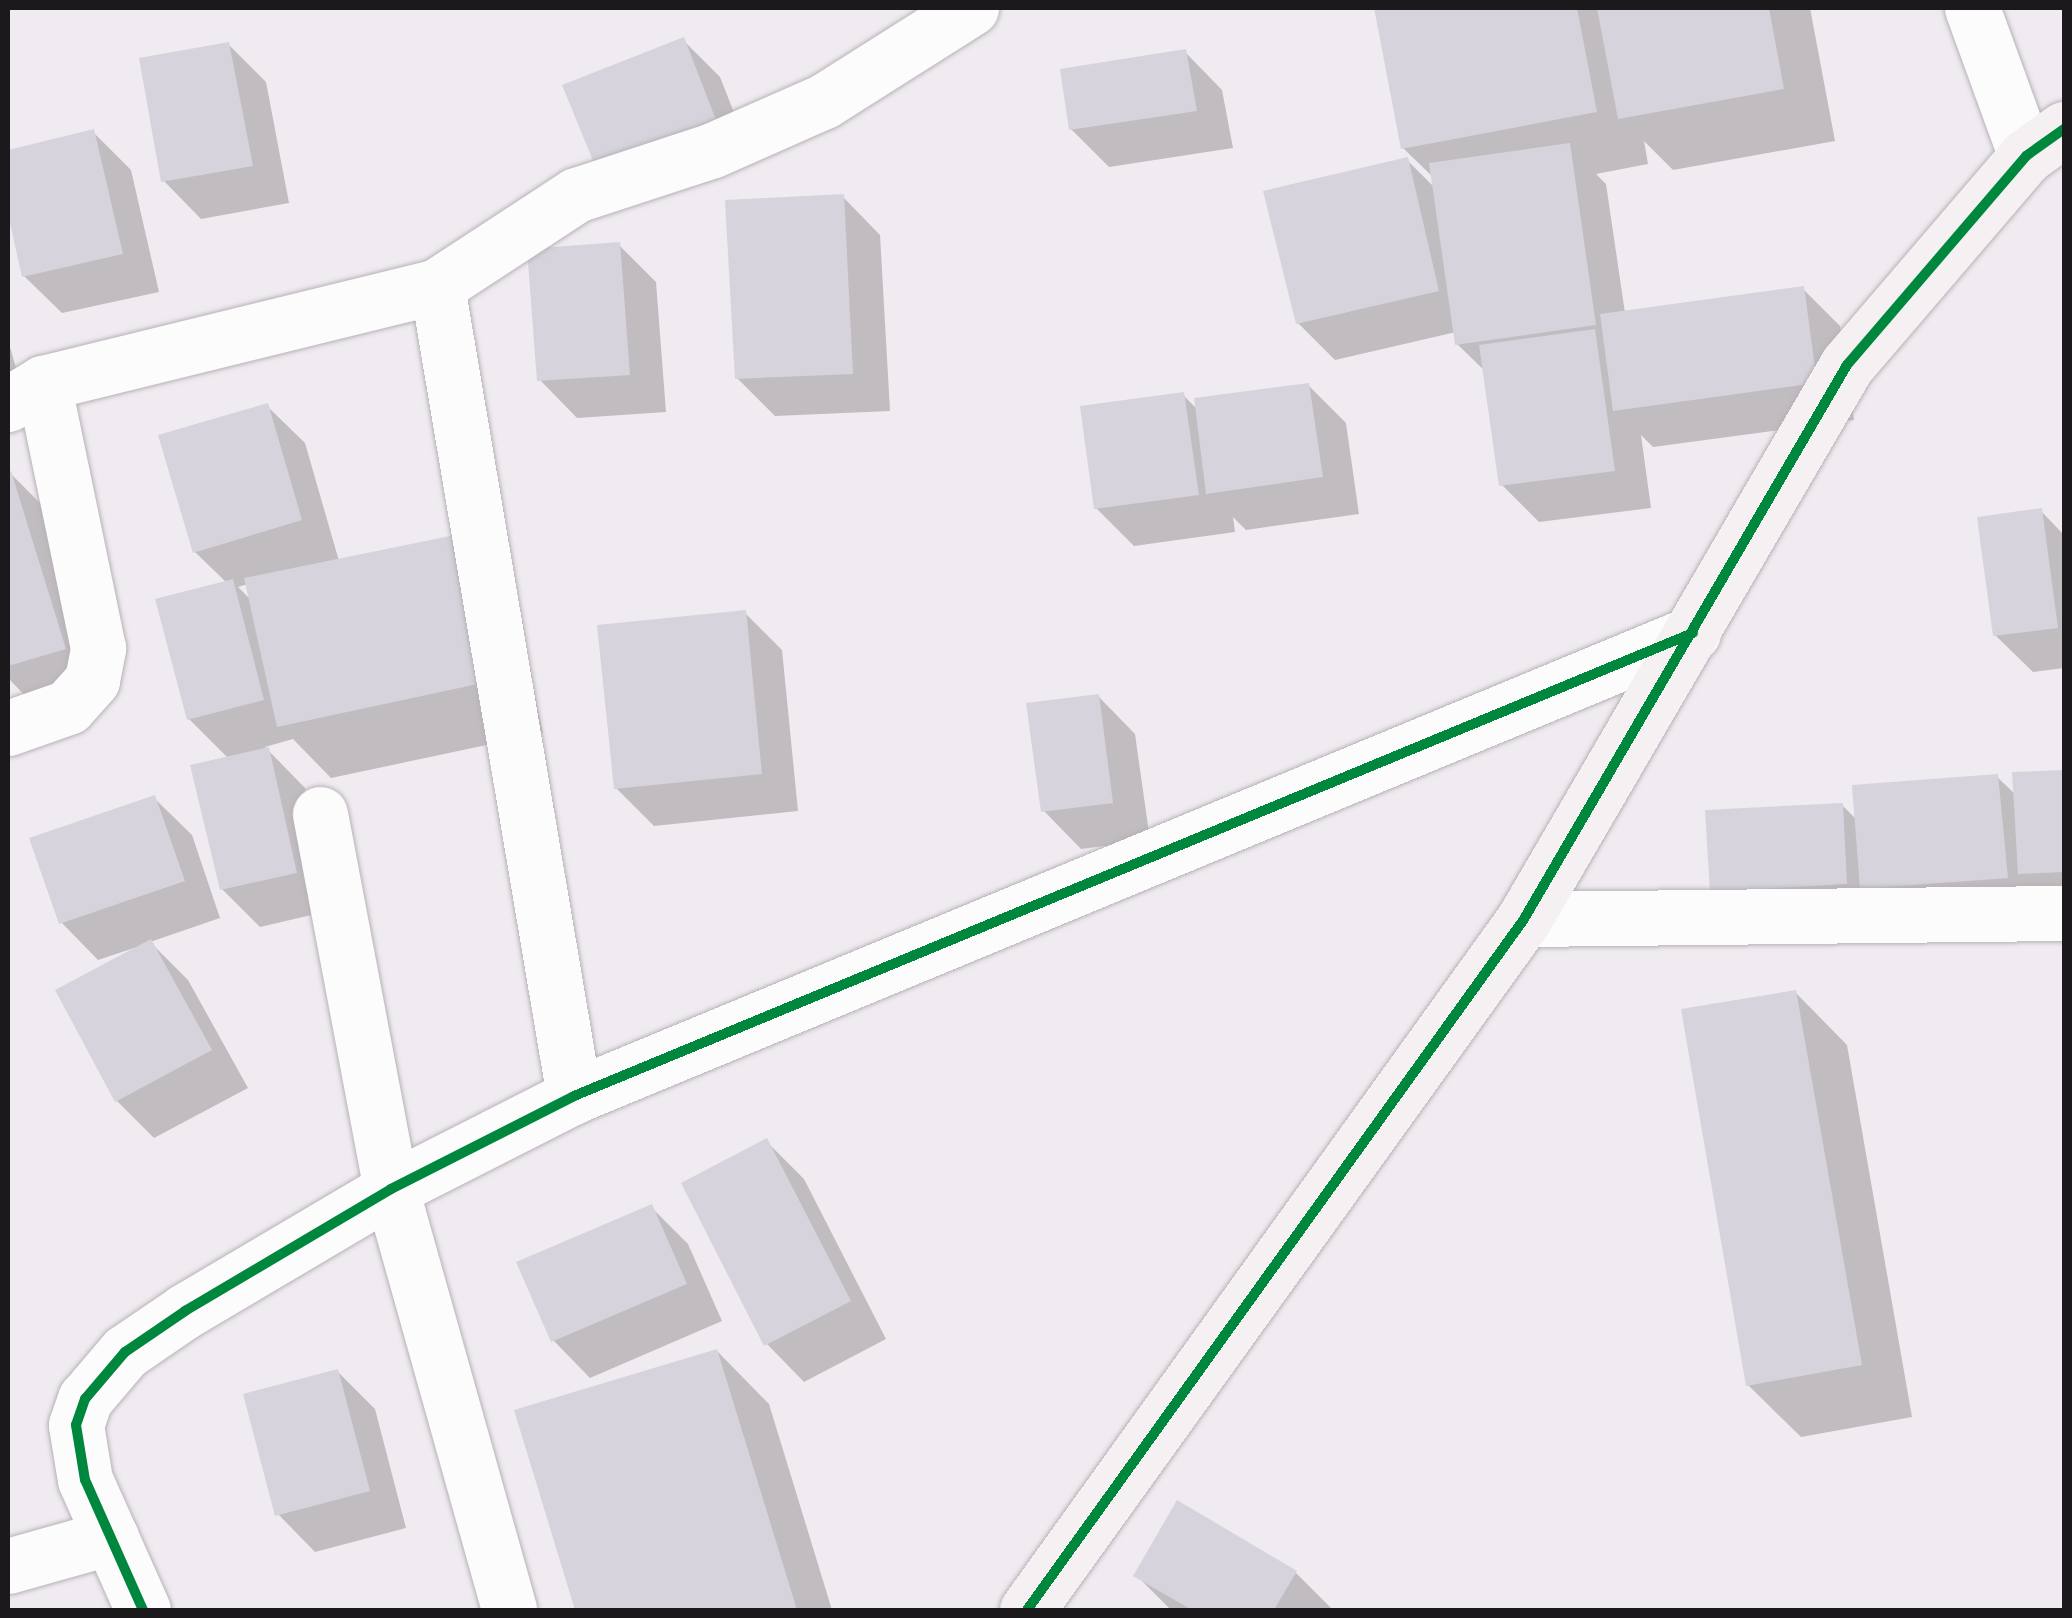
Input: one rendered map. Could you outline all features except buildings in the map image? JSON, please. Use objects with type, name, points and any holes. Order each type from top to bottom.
[{"type":"street","points":[[8,728],[68,707],[92,680],[98,648],[25,394],[438,286],[576,195],[713,150],[824,100],[971,8]]},
{"type":"street","points":[[1027,1610],[1524,919],[1846,365],[2046,142],[1972,8]]},
{"type":"street","points":[[438,286],[574,1096]]},
{"type":"street","points":[[143,1610],[76,1446],[76,1425],[96,1382],[124,1352],[185,1311],[392,1188],[574,1096],[1693,633]]},
{"type":"street","points":[[320,814],[392,1188],[509,1610]]},
{"type":"street","points":[[1524,919],[2064,913]]},
{"type":"street","points":[[8,1566],[112,1537]]},
{"type":"cycle path","points":[[1027,1610],[1524,919],[1847,365],[2026,156],[2064,129]]},
{"type":"cycle path","points":[[143,1610],[85,1480],[76,1425],[85,1399],[125,1352],[185,1311],[391,1189],[574,1096],[1693,633]]}]
